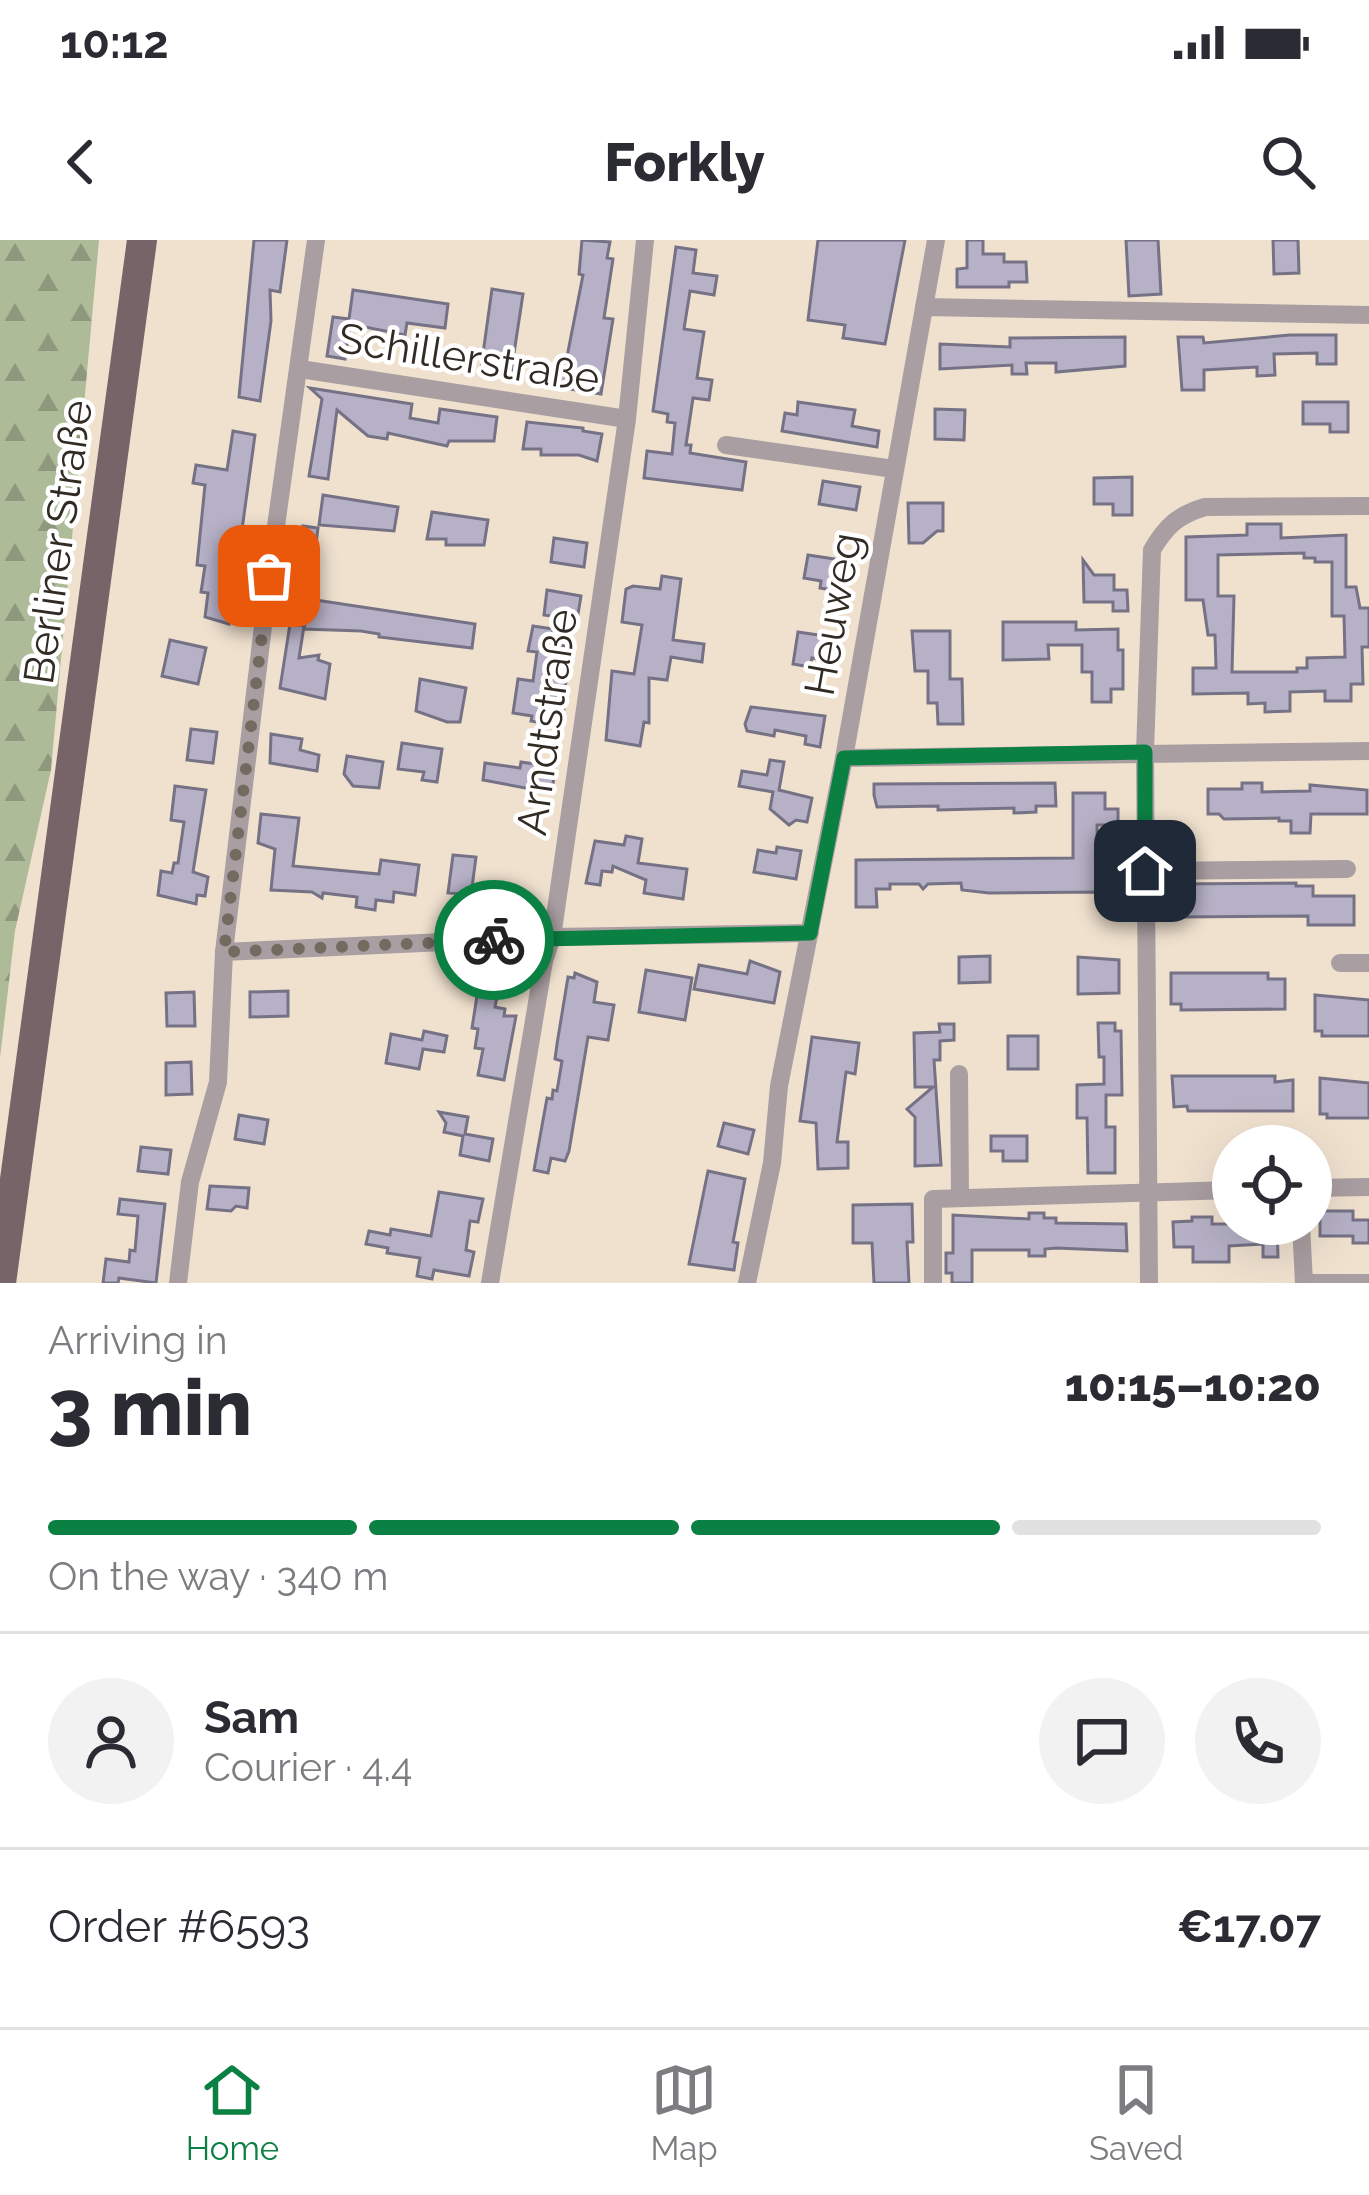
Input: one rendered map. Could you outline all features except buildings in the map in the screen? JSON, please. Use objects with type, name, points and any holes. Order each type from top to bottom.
[{"type":"main road","name":"Berliner Straße","points":[[1,1283],[142,240]]},
{"type":"street","name":"Schillerstraße","points":[[178,1283],[190,1182],[218,1082],[224,952],[316,240]]},
{"type":"street","name":"Arndtstraße","points":[[490,1283],[544,961],[552,937],[627,419],[645,240]]},
{"type":"street","name":"Heuweg","points":[[747,1283],[772,1162],[779,1086],[844,758],[936,240]]},
{"type":"street","points":[[923,307],[1369,316]]},
{"type":"street","name":"Schillerstraße","points":[[300,369],[627,419]]},
{"type":"street","points":[[726,445],[894,470]]},
{"type":"street","points":[[1149,1283],[1145,752],[1152,550],[1181,514],[1205,507],[1369,506]]},
{"type":"street","points":[[844,758],[1369,751]]},
{"type":"street","points":[[1145,871],[1347,869]]},
{"type":"street","points":[[224,952],[552,937],[810,933]]},
{"type":"street","points":[[1340,963],[1369,963]]},
{"type":"street","points":[[959,1074],[960,1198]]},
{"type":"street","points":[[1332,1188],[1369,1187]]},
{"type":"street","points":[[933,1283],[933,1199],[1212,1190]]},
{"type":"street","points":[[1302,1245],[1304,1283],[1369,1283]]},
{"type":"green space","points":[[0,240],[99,240],[51,770],[15,931],[0,1058]]},
{"type":"way so far","points":[[269,576],[224,952],[494,940]]},
{"type":"route","points":[[494,940],[810,933],[844,758],[1145,752],[1145,871]]}]
